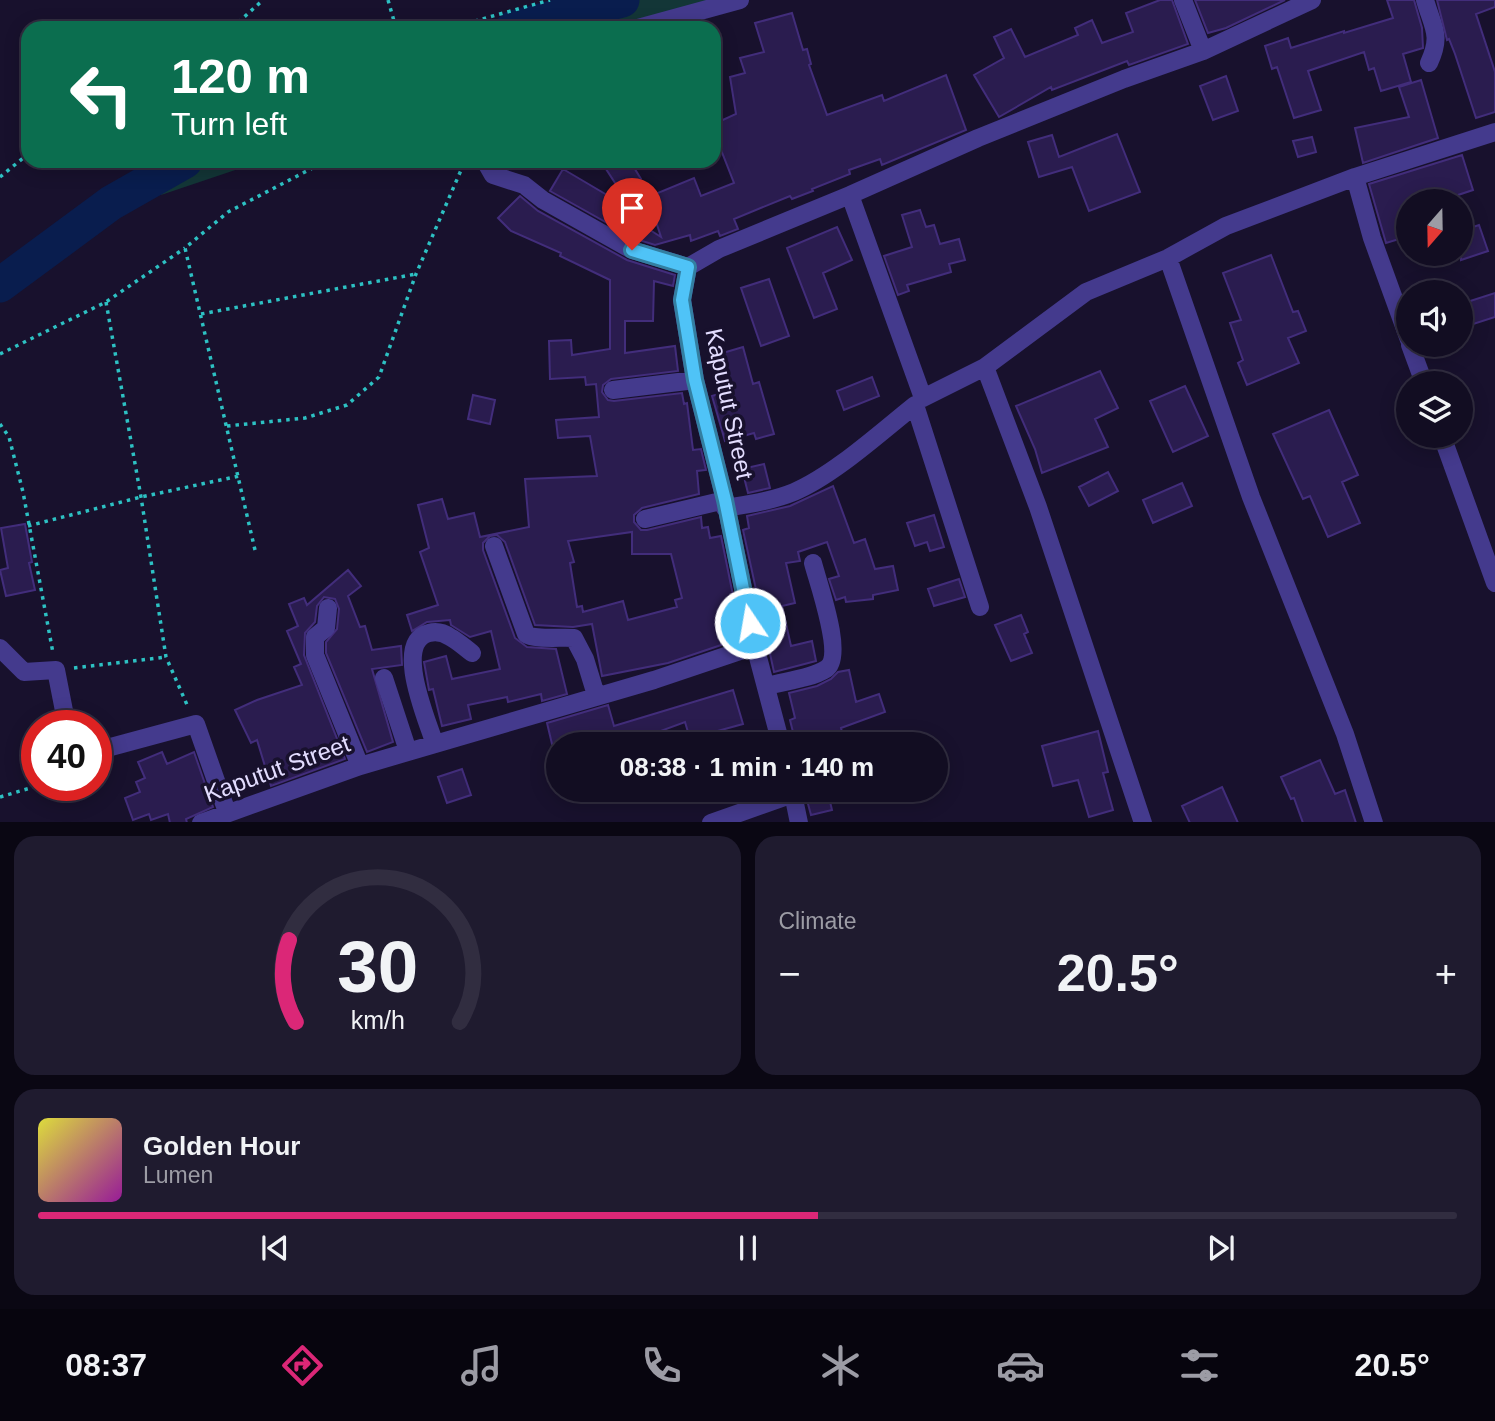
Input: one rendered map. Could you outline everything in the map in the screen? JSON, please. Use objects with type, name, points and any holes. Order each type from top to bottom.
[{"type":"street","points":[[664,21],[740,0]]},
{"type":"street","points":[[1183,0],[1203,51]]},
{"type":"street","points":[[489,168],[493,175],[524,185],[543,200],[632,250],[688,267],[719,249],[1048,109],[1203,51],[1312,0]]},
{"type":"street","points":[[1425,0],[1437,34],[1437,46],[1429,63]]},
{"type":"street","points":[[645,519],[725,504],[766,501],[796,491],[858,451],[919,401],[985,367],[1086,292],[1168,258],[1226,226],[1355,177],[1495,132]]},
{"type":"street","points":[[1355,177],[1372,238],[1396,304]]},
{"type":"street","points":[[850,195],[919,401],[980,607]]},
{"type":"street","points":[[1168,258],[1251,497],[1345,734],[1374,822]]},
{"type":"street","name":"Kaputut Street","points":[[213,819],[434,742],[654,680],[755,646],[695,380],[682,300],[688,267]]},
{"type":"street","points":[[985,367],[1038,507],[1143,822]]},
{"type":"street","points":[[613,390],[695,380]]},
{"type":"street","points":[[1446,448],[1495,583]]},
{"type":"street","points":[[494,546],[526,634],[534,638],[574,638],[596,695]]},
{"type":"street","points":[[767,686],[818,672],[829,667],[833,661],[834,646],[813,563]]},
{"type":"street","points":[[328,608],[326,628],[314,637],[315,654],[359,766]]},
{"type":"street","points":[[434,742],[415,678],[412,658],[414,645],[422,635],[435,632],[450,637],[472,653]]},
{"type":"street","points":[[755,646],[778,732]]},
{"type":"street","points":[[0,648],[24,672],[56,670],[64,710]]},
{"type":"street","points":[[384,678],[408,751]]},
{"type":"street","points":[[112,747],[196,724],[213,819]]},
{"type":"street","points":[[711,822],[765,802]]},
{"type":"street","points":[[794,802],[799,822]]},
{"type":"path","points":[[240,21],[263,0]]},
{"type":"path","points":[[388,0],[394,21]]},
{"type":"path","points":[[475,21],[550,0]]},
{"type":"path","points":[[0,177],[21,160]]},
{"type":"path","points":[[0,354],[106,302],[185,248],[228,212],[313,168]]},
{"type":"path","points":[[227,426],[305,418],[347,405],[379,377],[416,274],[462,168]]},
{"type":"path","points":[[185,248],[255,550]]},
{"type":"path","points":[[201,314],[416,274]]},
{"type":"path","points":[[106,302],[166,657],[196,724]]},
{"type":"path","points":[[0,424],[9,437],[23,492],[56,670],[166,657]]},
{"type":"path","points":[[28,526],[141,497],[239,476]]},
{"type":"path","points":[[0,797],[21,791]]},
{"type":"green space","points":[[567,0],[740,0],[678,21],[490,21]]},
{"type":"green space","points":[[171,168],[241,168],[161,195]]},
{"type":"building","points":[[1160,0],[1172,0],[1188,44],[1129,65],[1127,61],[1052,90],[1051,87],[999,117],[974,75],[1004,58],[994,37],[1011,29],[1025,57],[1078,35],[1075,28],[1092,20],[1102,43],[1133,32],[1126,13]]},
{"type":"building","points":[[1195,0],[1285,0],[1226,28],[1208,33]]},
{"type":"building","points":[[1387,0],[1414,0],[1422,28],[1423,48],[1403,54],[1411,82],[1381,91],[1374,68],[1369,70],[1364,52],[1308,71],[1321,110],[1294,118],[1277,67],[1272,69],[1265,46],[1288,38],[1291,48],[1393,18]]},
{"type":"building","points":[[1437,0],[1495,0],[1495,7],[1476,14],[1495,72],[1495,112],[1476,118],[1455,54],[1449,39],[1447,40]]},
{"type":"building","points":[[792,13],[803,50],[807,49],[811,64],[809,65],[827,115],[882,95],[884,101],[946,75],[966,130],[882,165],[880,159],[849,170],[850,174],[812,189],[813,191],[792,199],[790,196],[734,219],[738,229],[720,236],[718,231],[691,241],[690,235],[655,245],[636,239],[550,191],[563,169],[612,198],[606,202],[661,237],[648,197],[694,178],[701,196],[734,183],[721,150],[721,121],[736,114],[730,77],[745,73],[740,58],[764,52],[755,23]]},
{"type":"building","points":[[1226,76],[1238,111],[1213,120],[1200,86]]},
{"type":"building","points":[[1421,80],[1438,138],[1363,163],[1355,128],[1409,117],[1399,87]]},
{"type":"building","points":[[1117,134],[1140,192],[1089,211],[1072,167],[1039,177],[1028,142],[1052,135],[1059,157]]},
{"type":"building","points":[[1312,137],[1316,152],[1298,157],[1293,141]]},
{"type":"building","points":[[1462,155],[1473,189],[1396,189],[1396,240],[1386,243],[1369,184]]},
{"type":"building","points":[[634,168],[641,179],[621,192],[606,169]]},
{"type":"building","points":[[520,196],[538,211],[627,260],[675,275],[673,286],[654,281],[653,321],[625,321],[625,353],[675,346],[678,371],[611,379],[603,385],[602,392],[608,400],[614,401],[682,393],[684,404],[687,403],[693,450],[701,449],[706,470],[697,471],[699,494],[642,508],[634,515],[634,522],[641,530],[647,530],[701,517],[702,528],[708,527],[710,538],[721,536],[737,615],[727,618],[733,641],[668,663],[602,676],[592,624],[573,627],[535,625],[505,542],[497,535],[490,536],[483,543],[483,550],[515,638],[527,647],[556,649],[567,694],[542,701],[541,694],[508,702],[507,697],[468,705],[471,719],[442,726],[433,689],[429,690],[424,662],[446,656],[452,679],[500,669],[491,631],[470,637],[451,625],[450,620],[427,622],[412,631],[407,615],[438,605],[420,552],[429,548],[418,505],[442,499],[448,519],[474,513],[480,537],[529,527],[525,479],[597,476],[590,436],[558,438],[556,420],[599,417],[596,384],[586,385],[585,377],[550,379],[549,341],[571,340],[572,355],[610,349],[610,280],[560,256],[561,253],[511,231],[498,218]],"holes":[[[632,532],[632,554],[671,554],[682,598],[675,600],[677,607],[628,620],[623,601],[583,612],[582,606],[577,607],[570,563],[574,562],[568,541]]]},
{"type":"building","points":[[920,210],[926,227],[934,225],[940,244],[959,239],[965,260],[949,264],[951,272],[907,285],[909,291],[898,295],[884,256],[912,247],[902,215]]},
{"type":"building","points":[[1479,225],[1488,251],[1474,256],[1474,227]]},
{"type":"building","points":[[837,227],[852,260],[823,273],[837,309],[814,318],[787,248]]},
{"type":"building","points":[[1271,255],[1293,312],[1298,311],[1306,331],[1288,338],[1299,363],[1247,385],[1238,363],[1243,360],[1230,323],[1241,320],[1223,273]]},
{"type":"building","points":[[769,279],[789,336],[761,346],[741,288]]},
{"type":"building","points":[[1495,293],[1495,317],[1473,324],[1473,300]]},
{"type":"building","points":[[743,347],[753,384],[759,382],[774,434],[756,439],[754,433],[725,441],[712,396],[726,392],[716,355]]},
{"type":"building","points":[[1100,371],[1118,408],[1095,419],[1108,447],[1042,473],[1035,449],[1016,406]]},
{"type":"building","points":[[872,377],[879,396],[844,410],[837,391]]},
{"type":"building","points":[[1185,386],[1208,436],[1173,452],[1150,401]]},
{"type":"building","points":[[473,395],[495,400],[490,424],[468,419]]},
{"type":"building","points":[[1329,410],[1358,475],[1342,482],[1360,523],[1328,537],[1310,496],[1303,499],[1273,434]]},
{"type":"building","points":[[764,464],[770,488],[748,493],[742,469]]},
{"type":"building","points":[[1108,472],[1118,491],[1089,506],[1079,487]]},
{"type":"building","points":[[1182,483],[1192,506],[1153,523],[1143,500]]},
{"type":"building","points":[[833,486],[854,543],[865,539],[875,569],[893,566],[898,590],[873,595],[873,599],[846,602],[845,597],[836,600],[829,579],[839,576],[827,542],[798,552],[800,561],[786,563],[795,603],[782,606],[791,646],[812,641],[816,661],[774,672],[743,530],[749,528],[747,516],[790,506]]},
{"type":"building","points":[[934,515],[944,547],[930,551],[927,542],[915,546],[907,523]]},
{"type":"building","points":[[25,524],[35,590],[6,596],[0,570],[8,568],[1,528]]},
{"type":"building","points":[[348,570],[361,586],[348,596],[360,627],[365,626],[372,650],[401,646],[402,665],[372,669],[393,742],[367,752],[326,653],[326,642],[337,629],[339,609],[335,599],[324,597],[317,606],[315,622],[305,633],[304,655],[345,759],[271,786],[257,740],[251,743],[235,710],[302,685],[294,667],[301,664],[287,631],[298,626],[289,604],[304,598],[307,605]]},
{"type":"building","points":[[959,579],[965,597],[934,606],[928,589]]},
{"type":"building","points":[[1021,615],[1028,632],[1024,634],[1032,653],[1011,661],[995,625]]},
{"type":"building","points":[[849,670],[856,702],[879,694],[885,712],[841,728],[842,732],[793,732],[790,720],[795,718],[789,693],[817,686],[838,672]]},
{"type":"building","points":[[733,690],[743,724],[714,732],[688,732],[685,722],[658,732],[549,732],[547,723],[608,705],[614,726]]},
{"type":"building","points":[[1098,731],[1108,772],[1103,773],[1113,810],[1089,817],[1078,780],[1053,786],[1042,746]]},
{"type":"building","points":[[162,752],[167,764],[194,752],[213,807],[186,819],[187,822],[170,822],[168,814],[151,820],[149,814],[133,820],[125,798],[140,792],[136,782],[145,778],[138,762]]},
{"type":"building","points":[[1320,760],[1335,794],[1345,790],[1356,822],[1303,822],[1294,798],[1291,799],[1281,777]]},
{"type":"building","points":[[462,769],[471,795],[447,803],[438,777]]},
{"type":"building","points":[[1222,787],[1238,822],[1190,822],[1182,806]]},
{"type":"building","points":[[808,802],[830,802],[832,810],[811,815]]},
{"type":"waterway","points":[[540,21],[622,0]]},
{"type":"waterway","points":[[0,285],[111,203],[173,168]]},
{"type":"route","points":[[632,250],[688,267],[682,300],[695,380],[725,500],[750,623]]}]
